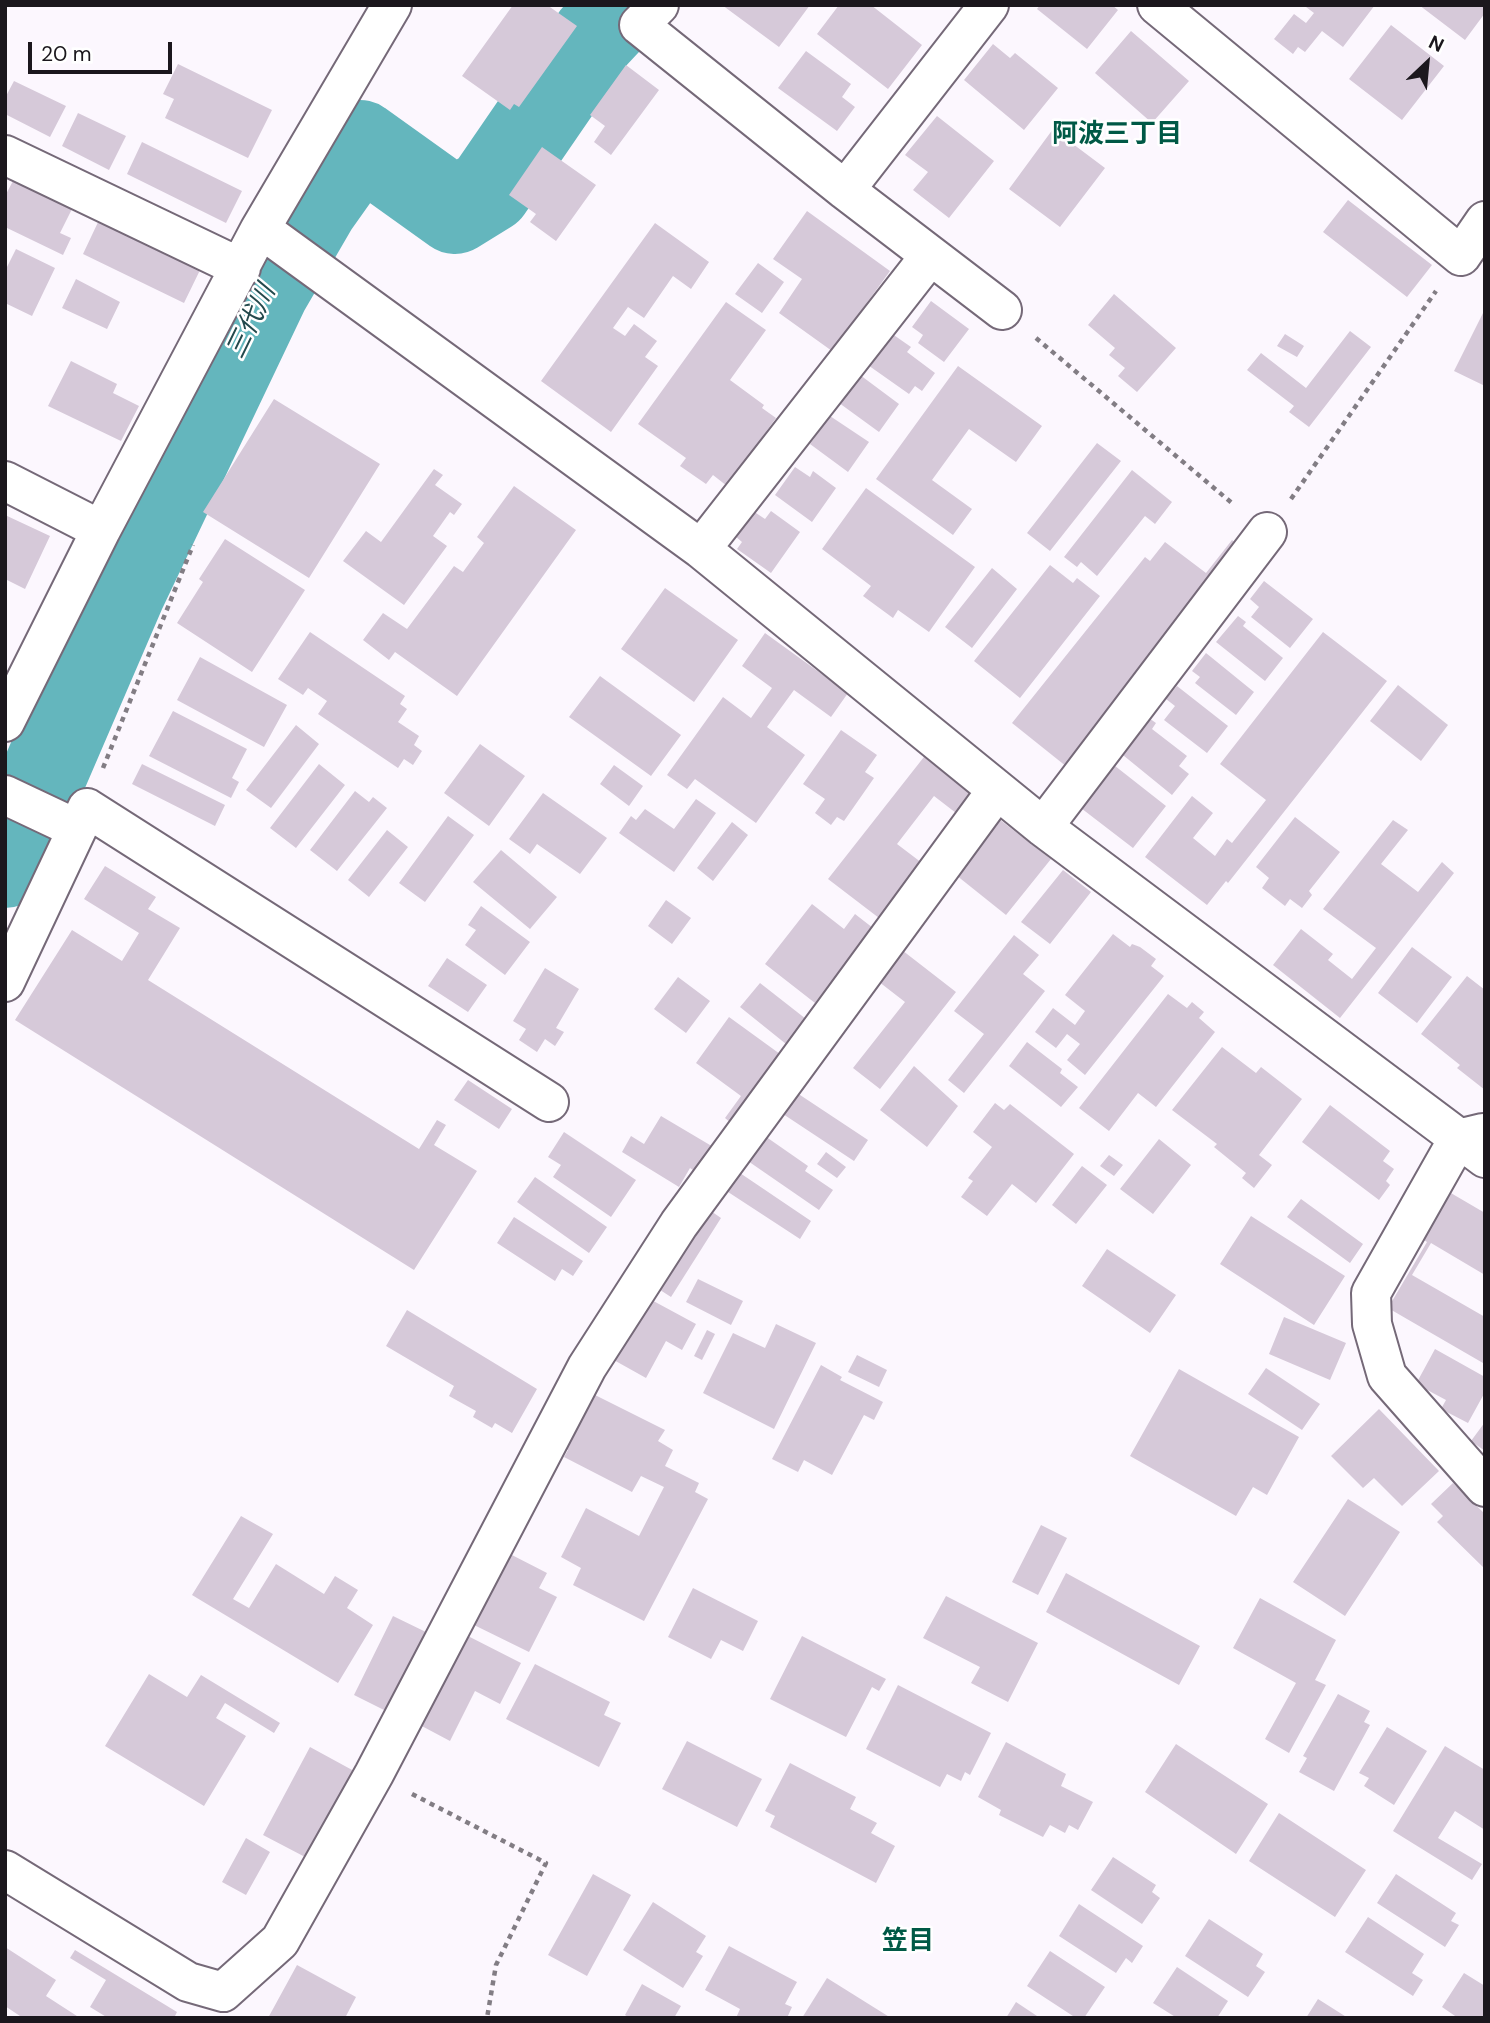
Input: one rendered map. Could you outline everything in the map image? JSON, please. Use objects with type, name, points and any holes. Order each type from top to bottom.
[{"type":"street","points":[[5,722],[102,530],[241,268],[265,234],[392,5]]},
{"type":"street","points":[[659,5],[639,25],[845,190],[1002,310]]},
{"type":"street","points":[[845,190],[989,5]]},
{"type":"street","points":[[1157,5],[1461,256],[1485,221]]},
{"type":"street","points":[[5,155],[241,268]]},
{"type":"street","points":[[265,234],[701,549],[1043,827],[1476,1143],[1371,1293],[1372,1324],[1387,1376],[1485,1487]]},
{"type":"street","points":[[701,549],[930,256]]},
{"type":"street","points":[[5,481],[102,530]]},
{"type":"street","points":[[1043,827],[1267,532]]},
{"type":"street","points":[[5,1870],[188,1982],[223,1992],[280,1941],[374,1774],[587,1367],[678,1224],[997,790]]},
{"type":"street","points":[[5,795],[72,818],[549,1102]]},
{"type":"street","points":[[5,982],[72,818]]},
{"type":"path","points":[[1002,310],[1267,532],[1461,256]]},
{"type":"path","points":[[72,818],[193,545]]},
{"type":"path","points":[[374,1774],[546,1863],[496,1965],[487,2018]]},
{"type":"building","points":[[513,5],[547,5],[577,26],[519,107],[514,104],[510,110],[462,76]]},
{"type":"building","points":[[722,5],[810,5],[779,47]]},
{"type":"building","points":[[839,5],[871,5],[922,45],[888,89],[817,34]]},
{"type":"building","points":[[1040,5],[1112,5],[1118,10],[1087,49],[1037,9]]},
{"type":"building","points":[[1375,5],[1343,47],[1322,31],[1305,52],[1298,47],[1293,54],[1274,39],[1294,14],[1306,23],[1314,13],[1306,7]]},
{"type":"building","points":[[1419,5],[1485,5],[1485,13],[1465,40]]},
{"type":"building","points":[[1391,25],[1444,66],[1402,120],[1349,79]]},
{"type":"building","points":[[1131,31],[1189,81],[1152,123],[1095,73]]},
{"type":"building","points":[[993,44],[1010,58],[1015,53],[1058,88],[1024,130],[964,80]]},
{"type":"building","points":[[806,51],[851,84],[842,97],[855,107],[837,131],[778,88]]},
{"type":"building","points":[[178,64],[272,110],[248,158],[165,118],[174,99],[163,94]]},
{"type":"building","points":[[626,65],[659,90],[611,155],[594,142],[605,126],[590,115]]},
{"type":"building","points":[[14,81],[66,106],[50,137],[5,114],[5,98]]},
{"type":"building","points":[[78,113],[126,136],[109,170],[62,146]]},
{"type":"building","points":[[937,116],[994,161],[949,218],[913,190],[928,172],[905,155]]},
{"type":"building","points":[[1053,129],[1105,168],[1060,227],[1009,189]]},
{"type":"building","points":[[142,142],[242,191],[226,223],[127,174]]},
{"type":"building","points":[[542,147],[596,185],[556,241],[530,222],[536,214],[509,195]]},
{"type":"building","points":[[13,181],[72,209],[60,233],[71,238],[63,255],[5,227],[5,196]]},
{"type":"building","points":[[1348,200],[1432,265],[1407,297],[1323,232]]},
{"type":"building","points":[[807,211],[890,271],[832,351],[779,313],[802,279],[773,259]]},
{"type":"building","points":[[100,218],[201,268],[184,303],[83,254]]},
{"type":"building","points":[[655,223],[709,262],[691,289],[673,276],[644,318],[628,307],[613,328],[625,336],[634,324],[657,341],[645,357],[658,366],[611,432],[541,381]]},
{"type":"building","points":[[16,249],[55,268],[32,316],[5,303],[5,271]]},
{"type":"building","points":[[758,263],[784,282],[762,313],[735,294]]},
{"type":"building","points":[[76,279],[120,302],[107,329],[62,308]]},
{"type":"building","points":[[1114,294],[1176,348],[1137,392],[1118,376],[1125,368],[1109,355],[1115,348],[1088,325]]},
{"type":"building","points":[[931,301],[969,329],[944,362],[918,343],[923,335],[912,327]]},
{"type":"building","points":[[726,302],[766,330],[730,380],[764,405],[762,408],[776,418],[727,486],[713,475],[706,484],[680,466],[686,458],[638,424]]},
{"type":"building","points":[[1485,309],[1485,386],[1454,371]]},
{"type":"building","points":[[888,331],[911,347],[907,352],[935,373],[922,391],[915,386],[909,394],[865,363]]},
{"type":"building","points":[[1350,331],[1371,347],[1309,427],[1289,412],[1294,406],[1247,370],[1261,353],[1306,388]]},
{"type":"building","points":[[1285,334],[1304,346],[1297,357],[1277,346]]},
{"type":"building","points":[[71,361],[117,384],[113,393],[139,406],[121,441],[48,406]]},
{"type":"building","points":[[958,366],[1042,426],[1016,462],[969,429],[932,480],[972,509],[953,535],[876,479]]},
{"type":"building","points":[[856,372],[899,404],[879,432],[835,400]]},
{"type":"building","points":[[274,399],[380,464],[309,578],[203,512]]},
{"type":"building","points":[[824,412],[869,442],[848,472],[810,444],[821,429],[815,424]]},
{"type":"building","points":[[1097,443],[1121,461],[1050,551],[1027,533]]},
{"type":"building","points":[[795,467],[810,477],[813,471],[836,488],[812,522],[775,495]]},
{"type":"building","points":[[434,469],[443,475],[435,485],[462,504],[454,515],[450,512],[433,536],[447,546],[404,605],[343,561],[366,531],[381,542]]},
{"type":"building","points":[[1132,470],[1172,502],[1155,524],[1145,516],[1097,576],[1081,562],[1077,567],[1064,557]]},
{"type":"building","points":[[514,486],[576,530],[457,696],[395,652],[389,660],[363,640],[383,613],[407,629],[454,566],[463,572],[484,543],[477,537]]},
{"type":"building","points":[[866,488],[975,567],[929,632],[898,610],[893,618],[863,596],[871,586],[822,549]]},
{"type":"building","points":[[753,511],[765,519],[771,511],[800,532],[771,573],[737,549],[742,542],[735,536]]},
{"type":"building","points":[[5,515],[50,536],[25,589],[5,579]]},
{"type":"building","points":[[225,539],[305,590],[252,672],[177,623],[203,582],[199,579]]},
{"type":"building","points":[[1232,540],[1239,546],[1067,767],[1012,723],[1145,557],[1150,561],[1165,542],[1206,573]]},
{"type":"building","points":[[1050,565],[1073,583],[1077,578],[1100,596],[1020,698],[974,661]]},
{"type":"building","points":[[992,568],[1017,589],[972,648],[945,627]]},
{"type":"building","points":[[1264,581],[1313,619],[1290,648],[1251,617],[1259,607],[1250,599]]},
{"type":"building","points":[[665,588],[738,640],[694,702],[621,649]]},
{"type":"building","points":[[1238,616],[1246,622],[1243,626],[1283,658],[1265,681],[1216,642]]},
{"type":"building","points":[[310,632],[405,696],[400,704],[407,709],[398,722],[419,736],[414,745],[422,751],[413,765],[404,759],[398,768],[318,714],[327,701],[308,688],[303,695],[278,679]]},
{"type":"building","points":[[1323,632],[1387,681],[1228,883],[1226,881],[1207,905],[1145,857],[1192,796],[1213,813],[1193,838],[1215,856],[1227,839],[1232,843],[1266,800],[1220,764]]},
{"type":"building","points":[[765,633],[848,693],[831,717],[794,690],[767,727],[805,755],[756,823],[695,779],[687,789],[667,775],[723,697],[751,718],[772,688],[742,666]]},
{"type":"building","points":[[1206,653],[1254,692],[1236,715],[1195,683],[1200,677],[1192,671]]},
{"type":"building","points":[[200,657],[287,705],[264,747],[177,700]]},
{"type":"building","points":[[600,676],[681,735],[651,776],[569,717]]},
{"type":"building","points":[[1398,685],[1448,725],[1421,761],[1370,721]]},
{"type":"building","points":[[1177,686],[1228,726],[1207,753],[1164,720],[1175,706],[1166,699]]},
{"type":"building","points":[[173,711],[247,749],[232,778],[239,782],[231,798],[149,756]]},
{"type":"building","points":[[1146,716],[1156,723],[1152,729],[1187,756],[1179,766],[1189,774],[1172,795],[1118,751]]},
{"type":"building","points":[[296,725],[319,744],[271,808],[246,790]]},
{"type":"building","points":[[841,730],[877,755],[865,772],[874,778],[844,821],[837,817],[831,825],[815,813],[825,799],[803,784]]},
{"type":"building","points":[[480,744],[525,776],[489,826],[444,793]]},
{"type":"building","points":[[931,748],[978,785],[956,813],[934,796],[897,844],[922,863],[879,918],[828,879]]},
{"type":"building","points":[[1110,762],[1166,806],[1133,848],[1077,805]]},
{"type":"building","points":[[142,764],[225,805],[215,826],[132,784]]},
{"type":"building","points":[[319,764],[345,785],[296,848],[270,828]]},
{"type":"building","points":[[614,765],[643,786],[629,806],[600,784]]},
{"type":"building","points":[[355,791],[369,802],[373,797],[387,808],[337,871],[310,850]]},
{"type":"building","points":[[543,793],[607,838],[580,874],[537,844],[530,854],[509,839]]},
{"type":"building","points":[[696,799],[716,813],[674,872],[619,833],[631,816],[636,820],[645,809],[674,829]]},
{"type":"building","points":[[448,816],[474,835],[425,902],[399,883]]},
{"type":"building","points":[[995,816],[1051,859],[1006,915],[951,871]]},
{"type":"building","points":[[1295,817],[1340,852],[1309,891],[1312,895],[1302,908],[1290,899],[1285,906],[1262,888],[1269,878],[1256,867]]},
{"type":"building","points":[[1393,820],[1408,830],[1381,864],[1418,892],[1442,862],[1454,873],[1340,1018],[1273,965],[1301,929],[1333,954],[1328,960],[1352,979],[1376,948],[1323,909]]},
{"type":"building","points":[[732,822],[748,835],[713,881],[697,868]]},
{"type":"building","points":[[387,830],[408,847],[369,897],[348,880]]},
{"type":"building","points":[[501,850],[557,897],[530,929],[473,882]]},
{"type":"building","points":[[105,866],[156,897],[148,909],[180,928],[148,980],[419,1149],[437,1120],[446,1125],[434,1145],[477,1171],[414,1270],[15,1020],[72,930],[122,961],[139,933],[84,899]]},
{"type":"building","points":[[1063,870],[1091,892],[1050,944],[1021,922]]},
{"type":"building","points":[[666,900],[691,918],[672,944],[648,926]]},
{"type":"building","points":[[812,904],[844,929],[855,914],[873,928],[815,1003],[765,964]]},
{"type":"building","points":[[481,906],[530,942],[505,975],[465,945],[476,930],[468,925]]},
{"type":"building","points":[[1113,934],[1130,947],[1132,944],[1140,947],[1156,959],[1151,966],[1164,976],[1085,1075],[1067,1060],[1080,1044],[1067,1034],[1056,1048],[1035,1032],[1053,1008],[1075,1025],[1085,1011],[1065,995]]},
{"type":"building","points":[[1014,935],[1039,955],[1023,974],[1045,991],[964,1093],[948,1080],[984,1034],[954,1011]]},
{"type":"building","points":[[898,947],[956,992],[880,1089],[853,1068],[905,1002],[874,978]]},
{"type":"building","points":[[1412,947],[1452,977],[1417,1023],[1378,993]]},
{"type":"building","points":[[447,958],[487,985],[468,1012],[428,986]]},
{"type":"building","points":[[545,968],[579,989],[556,1028],[564,1032],[555,1046],[545,1039],[537,1052],[519,1040],[526,1029],[513,1021]]},
{"type":"building","points":[[1467,976],[1485,990],[1485,1090],[1457,1068],[1460,1065],[1421,1034]]},
{"type":"building","points":[[678,977],[710,1001],[686,1033],[654,1009]]},
{"type":"building","points":[[760,983],[806,1019],[786,1044],[740,1007]]},
{"type":"building","points":[[1168,994],[1187,1008],[1192,1002],[1204,1012],[1199,1018],[1215,1032],[1156,1107],[1138,1093],[1109,1131],[1079,1108]]},
{"type":"building","points":[[729,1017],[780,1054],[731,1123],[725,1118],[741,1096],[696,1063]]},
{"type":"building","points":[[1027,1042],[1062,1069],[1060,1073],[1078,1087],[1061,1107],[1009,1066]]},
{"type":"building","points":[[1222,1047],[1256,1073],[1261,1067],[1302,1099],[1259,1155],[1272,1165],[1254,1188],[1242,1178],[1246,1173],[1214,1147],[1217,1144],[1172,1110]]},
{"type":"building","points":[[914,1066],[958,1106],[927,1147],[880,1110]]},
{"type":"building","points":[[468,1080],[512,1109],[499,1129],[454,1100]]},
{"type":"building","points":[[794,1091],[868,1140],[854,1161],[780,1112]]},
{"type":"building","points":[[995,1103],[1004,1110],[1010,1104],[1074,1154],[1036,1203],[1012,1184],[987,1216],[961,1197],[973,1181],[968,1178],[992,1147],[973,1132]]},
{"type":"building","points":[[1330,1105],[1390,1151],[1383,1161],[1394,1169],[1386,1181],[1390,1185],[1379,1200],[1302,1142]]},
{"type":"building","points":[[661,1116],[715,1148],[699,1174],[690,1168],[679,1187],[622,1152],[631,1136],[644,1144]]},
{"type":"building","points":[[564,1132],[636,1180],[611,1217],[553,1177],[561,1165],[548,1157]]},
{"type":"building","points":[[762,1134],[808,1166],[805,1171],[833,1190],[819,1210],[745,1159]]},
{"type":"building","points":[[1159,1139],[1191,1165],[1153,1214],[1120,1189]]},
{"type":"building","points":[[826,1152],[846,1167],[837,1178],[817,1164]]},
{"type":"building","points":[[1109,1155],[1123,1165],[1114,1176],[1100,1166]]},
{"type":"building","points":[[1082,1166],[1107,1185],[1076,1224],[1052,1205]]},
{"type":"building","points":[[737,1171],[811,1221],[800,1239],[725,1190]]},
{"type":"building","points":[[535,1177],[607,1227],[589,1253],[517,1202]]},
{"type":"building","points":[[1444,1189],[1485,1213],[1485,1275],[1431,1243],[1412,1275],[1485,1317],[1483,1363],[1388,1308],[1427,1242],[1417,1235]]},
{"type":"building","points":[[1301,1199],[1363,1244],[1350,1263],[1287,1217]]},
{"type":"building","points":[[708,1209],[721,1218],[671,1297],[657,1288]]},
{"type":"building","points":[[1251,1216],[1345,1276],[1314,1325],[1220,1264]]},
{"type":"building","points":[[514,1217],[583,1261],[573,1276],[562,1269],[555,1281],[497,1243]]},
{"type":"building","points":[[1107,1249],[1176,1295],[1150,1333],[1082,1286]]},
{"type":"building","points":[[698,1279],[743,1301],[731,1325],[686,1302]]},
{"type":"building","points":[[646,1297],[696,1324],[682,1350],[666,1341],[646,1378],[612,1359]]},
{"type":"building","points":[[407,1310],[537,1389],[512,1433],[495,1423],[492,1428],[473,1417],[476,1411],[449,1396],[454,1386],[386,1346]]},
{"type":"building","points":[[1284,1317],[1346,1343],[1330,1380],[1269,1354]]},
{"type":"building","points":[[776,1324],[816,1343],[774,1429],[703,1393],[733,1333],[765,1348]]},
{"type":"building","points":[[707,1330],[715,1334],[702,1360],[694,1356]]},
{"type":"building","points":[[1435,1349],[1485,1377],[1485,1392],[1468,1423],[1441,1409],[1446,1400],[1416,1384]]},
{"type":"building","points":[[857,1355],[887,1370],[879,1387],[848,1372]]},
{"type":"building","points":[[821,1365],[842,1377],[840,1380],[883,1402],[874,1420],[864,1415],[832,1475],[804,1460],[798,1472],[772,1459]]},
{"type":"building","points":[[1266,1368],[1320,1404],[1302,1430],[1248,1394]]},
{"type":"building","points":[[1179,1369],[1299,1437],[1267,1495],[1253,1487],[1236,1516],[1130,1456]]},
{"type":"building","points":[[589,1392],[665,1430],[658,1441],[673,1450],[665,1466],[699,1483],[695,1492],[708,1499],[644,1621],[573,1585],[581,1568],[561,1557],[586,1508],[639,1536],[664,1487],[641,1476],[632,1492],[564,1457],[568,1450],[560,1447]]},
{"type":"building","points":[[1379,1409],[1439,1471],[1402,1506],[1374,1478],[1363,1488],[1331,1456]]},
{"type":"building","points":[[1485,1422],[1485,1451],[1471,1441]]},
{"type":"building","points":[[1453,1483],[1485,1514],[1485,1569],[1437,1522],[1443,1516],[1431,1504]]},
{"type":"building","points":[[1348,1499],[1400,1532],[1345,1616],[1293,1582]]},
{"type":"building","points":[[241,1516],[273,1534],[233,1599],[249,1608],[276,1564],[324,1594],[335,1576],[358,1590],[347,1608],[373,1625],[338,1683],[192,1595]]},
{"type":"building","points":[[1041,1525],[1067,1538],[1038,1595],[1012,1582]]},
{"type":"building","points":[[508,1553],[547,1573],[539,1588],[557,1597],[529,1652],[472,1624]]},
{"type":"building","points":[[1066,1573],[1200,1646],[1179,1685],[1046,1612]]},
{"type":"building","points":[[693,1588],[758,1621],[743,1651],[721,1640],[711,1659],[668,1637]]},
{"type":"building","points":[[946,1596],[1038,1643],[1008,1702],[971,1683],[980,1667],[923,1638]]},
{"type":"building","points":[[1260,1598],[1336,1640],[1315,1680],[1326,1685],[1289,1753],[1265,1739],[1296,1683],[1233,1648]]},
{"type":"building","points":[[393,1616],[430,1634],[390,1713],[354,1695]]},
{"type":"building","points":[[464,1634],[521,1663],[500,1704],[475,1691],[450,1741],[418,1724]]},
{"type":"building","points":[[802,1636],[886,1679],[879,1691],[872,1687],[846,1737],[770,1699]]},
{"type":"building","points":[[535,1664],[610,1702],[604,1715],[621,1723],[599,1767],[506,1719]]},
{"type":"building","points":[[149,1674],[187,1697],[201,1675],[280,1723],[274,1733],[225,1703],[216,1718],[246,1736],[204,1806],[105,1746]]},
{"type":"building","points":[[898,1685],[991,1733],[970,1775],[965,1772],[961,1781],[947,1774],[940,1787],[866,1749]]},
{"type":"building","points":[[1338,1694],[1370,1711],[1364,1722],[1370,1725],[1334,1791],[1299,1772],[1307,1758],[1303,1756]]},
{"type":"building","points":[[1387,1727],[1427,1751],[1394,1805],[1364,1786],[1369,1778],[1359,1773]]},
{"type":"building","points":[[687,1741],[762,1779],[737,1827],[662,1789]]},
{"type":"building","points":[[1006,1742],[1066,1774],[1061,1786],[1093,1802],[1078,1830],[1069,1825],[1065,1833],[1050,1825],[1043,1837],[999,1815],[1001,1810],[978,1797]]},
{"type":"building","points":[[1176,1744],[1268,1804],[1236,1854],[1145,1792]]},
{"type":"building","points":[[1445,1746],[1485,1770],[1485,1830],[1455,1811],[1438,1838],[1482,1864],[1472,1880],[1393,1831]]},
{"type":"building","points":[[310,1747],[354,1771],[307,1858],[263,1835]]},
{"type":"building","points":[[790,1763],[856,1797],[850,1809],[877,1823],[871,1833],[895,1846],[876,1883],[770,1827],[775,1816],[765,1811]]},
{"type":"building","points":[[1279,1813],[1366,1870],[1335,1917],[1249,1861]]},
{"type":"building","points":[[246,1838],[270,1852],[246,1895],[222,1882]]},
{"type":"building","points":[[1113,1857],[1156,1885],[1152,1892],[1160,1898],[1142,1924],[1091,1890]]},
{"type":"building","points":[[593,1874],[631,1895],[587,1976],[548,1955]]},
{"type":"building","points":[[1396,1874],[1456,1913],[1451,1921],[1459,1925],[1445,1947],[1377,1903]]},
{"type":"building","points":[[653,1902],[706,1936],[696,1952],[703,1956],[683,1988],[623,1950]]},
{"type":"building","points":[[1079,1904],[1143,1946],[1132,1963],[1126,1958],[1116,1973],[1059,1936]]},
{"type":"building","points":[[1368,1917],[1424,1954],[1412,1973],[1423,1980],[1413,1996],[1345,1952]]},
{"type":"building","points":[[1209,1919],[1263,1954],[1256,1966],[1265,1972],[1248,1997],[1185,1956]]},
{"type":"building","points":[[729,1946],[797,1982],[785,2004],[792,2007],[787,2018],[736,2018],[740,2009],[705,1990]]},
{"type":"building","points":[[5,1947],[56,1980],[46,1996],[80,2018],[23,2018],[5,2006]]},
{"type":"building","points":[[75,1950],[177,2012],[174,2018],[108,2018],[90,2007],[106,1980],[70,1958]]},
{"type":"building","points":[[1050,1951],[1105,1987],[1084,2018],[1076,2018],[1027,1986]]},
{"type":"building","points":[[297,1965],[356,1997],[345,2018],[268,2018]]},
{"type":"building","points":[[1177,1967],[1228,2001],[1217,2018],[1177,2018],[1153,2003]]},
{"type":"building","points":[[1464,1973],[1485,1986],[1485,2018],[1458,2018],[1442,2007]]},
{"type":"building","points":[[827,1978],[891,2018],[802,2018]]},
{"type":"building","points":[[642,1984],[681,2006],[674,2018],[630,2018],[625,2015]]},
{"type":"building","points":[[1318,1999],[1348,2018],[1306,2018]]},
{"type":"building","points":[[1016,2002],[1040,2018],[1006,2018]]},
{"type":"waterway","name":"三代川","points":[[5,865],[123,591],[266,291],[316,205],[360,143],[455,211],[489,190],[594,37],[624,5]]},
{"type":"district","name":"阿波三丁目","points":[[1117,135]]},
{"type":"district","name":"笠目","points":[[908,1942]]}]
